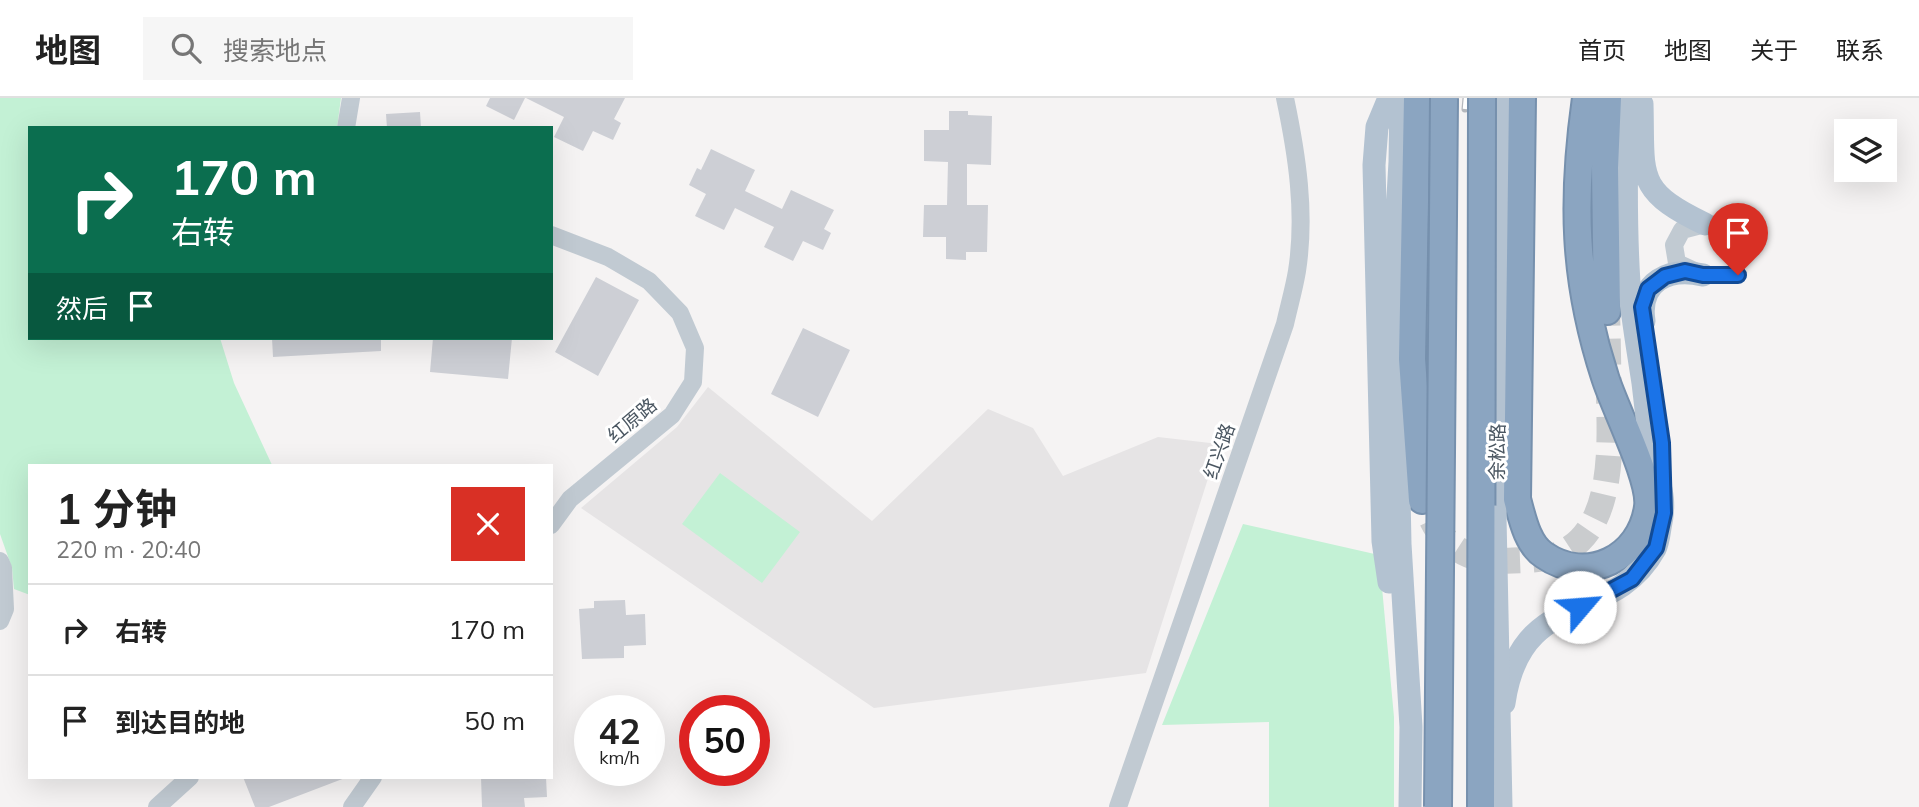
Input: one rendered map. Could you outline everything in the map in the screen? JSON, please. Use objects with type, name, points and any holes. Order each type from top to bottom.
[{"type":"highway","points":[[1417,98],[1408,161],[1412,359],[1422,500]]},
{"type":"highway","points":[[1438,807],[1444,98]]},
{"type":"highway","points":[[1507,99],[1517,499],[1525,529],[1542,554],[1566,565],[1593,567],[1622,556],[1639,535],[1648,506],[1643,478],[1605,377],[1581,275],[1576,193],[1586,98]]},
{"type":"highway","points":[[1607,311],[1605,168],[1608,98]]},
{"type":"highway","name":"余松路","points":[[1481,807],[1507,99]]},
{"type":"main road","points":[[1389,98],[1377,127],[1374,165],[1392,542],[1411,727],[1410,807]]},
{"type":"main road","points":[[1392,542],[1396,232],[1408,161],[1401,98]]},
{"type":"main road","points":[[1628,98],[1626,172],[1629,286],[1653,457],[1662,487]]},
{"type":"main road","points":[[1642,98],[1643,167],[1652,190],[1672,208],[1705,223]]},
{"type":"main road","name":"余松路","points":[[1501,807],[1495,517],[1507,99]]},
{"type":"main road","points":[[1500,727],[1507,680],[1522,647],[1546,623],[1596,600],[1632,579],[1656,548],[1664,513],[1662,443],[1642,307],[1648,289],[1665,276],[1685,271],[1703,275]]},
{"type":"street","points":[[346,126],[351,98]]},
{"type":"street","name":"红兴路","points":[[1118,807],[1285,324],[1297,270],[1301,207],[1295,146],[1285,98]]},
{"type":"street","points":[[1738,275],[1703,275],[1677,263],[1674,245],[1682,230],[1705,223],[1740,228]]},
{"type":"street","name":"红原路","points":[[553,236],[608,257],[649,281],[680,313],[695,348],[693,382],[672,415],[570,499],[553,522]]},
{"type":"street","points":[[0,561],[3,568],[5,610],[0,621]]},
{"type":"street","points":[[157,807],[188,779]]},
{"type":"street","points":[[352,807],[372,779]]},
{"type":"shaded area","points":[[708,387],[872,521],[988,409],[1033,428],[1063,476],[1158,437],[1219,444],[1146,673],[874,708],[581,508],[677,427]]},
{"type":"green space","points":[[0,98],[341,98],[337,126],[28,126],[28,340],[221,340],[234,383],[272,464],[28,464],[28,594],[14,589],[12,568],[0,534]]},
{"type":"green space","points":[[720,473],[800,532],[762,583],[682,524]]},
{"type":"green space","points":[[1243,524],[1379,555],[1394,717],[1394,807],[1269,807],[1269,722],[1162,725]]},
{"type":"building","points":[[490,98],[525,98],[514,120],[486,106]]},
{"type":"building","points":[[526,98],[625,98],[614,119],[621,123],[613,140],[593,131],[583,151],[554,137],[564,117]]},
{"type":"building","points":[[949,111],[968,111],[968,115],[992,116],[991,165],[967,164],[967,205],[988,205],[987,252],[966,252],[966,260],[946,259],[946,237],[923,237],[924,205],[947,205],[948,162],[924,161],[924,130],[949,130]]},
{"type":"building","points":[[420,112],[421,126],[387,126],[386,114]]},
{"type":"building","points":[[711,149],[755,170],[745,191],[782,209],[791,190],[834,210],[824,229],[831,233],[823,250],[803,241],[793,261],[764,247],[774,227],[735,208],[724,230],[695,216],[706,194],[689,185],[697,168],[701,170]]},
{"type":"building","points":[[596,277],[639,300],[598,376],[555,352]]},
{"type":"building","points":[[803,328],[850,350],[818,417],[771,394]]},
{"type":"building","points":[[272,340],[381,340],[381,351],[273,357]]},
{"type":"building","points":[[433,340],[512,340],[508,379],[430,372]]},
{"type":"building","points":[[625,600],[626,615],[645,614],[646,645],[624,646],[624,658],[582,659],[579,609],[594,608],[594,601]]},
{"type":"building","points":[[244,779],[342,779],[269,807],[255,807]]},
{"type":"building","points":[[481,779],[546,779],[547,797],[524,798],[525,807],[482,807]]},
{"type":"tunnel","points":[[1432,520],[1451,545],[1460,551],[1490,561],[1545,558],[1559,554],[1577,543],[1591,527],[1600,507],[1608,462],[1607,311]]},
{"type":"railway","points":[[1455,98],[1455,108]]},
{"type":"railway","points":[[1465,109],[1466,98]]},
{"type":"route","points":[[1580,607],[1632,579],[1656,548],[1664,513],[1662,443],[1642,307],[1648,289],[1665,276],[1685,271],[1703,275],[1738,275]]}]
